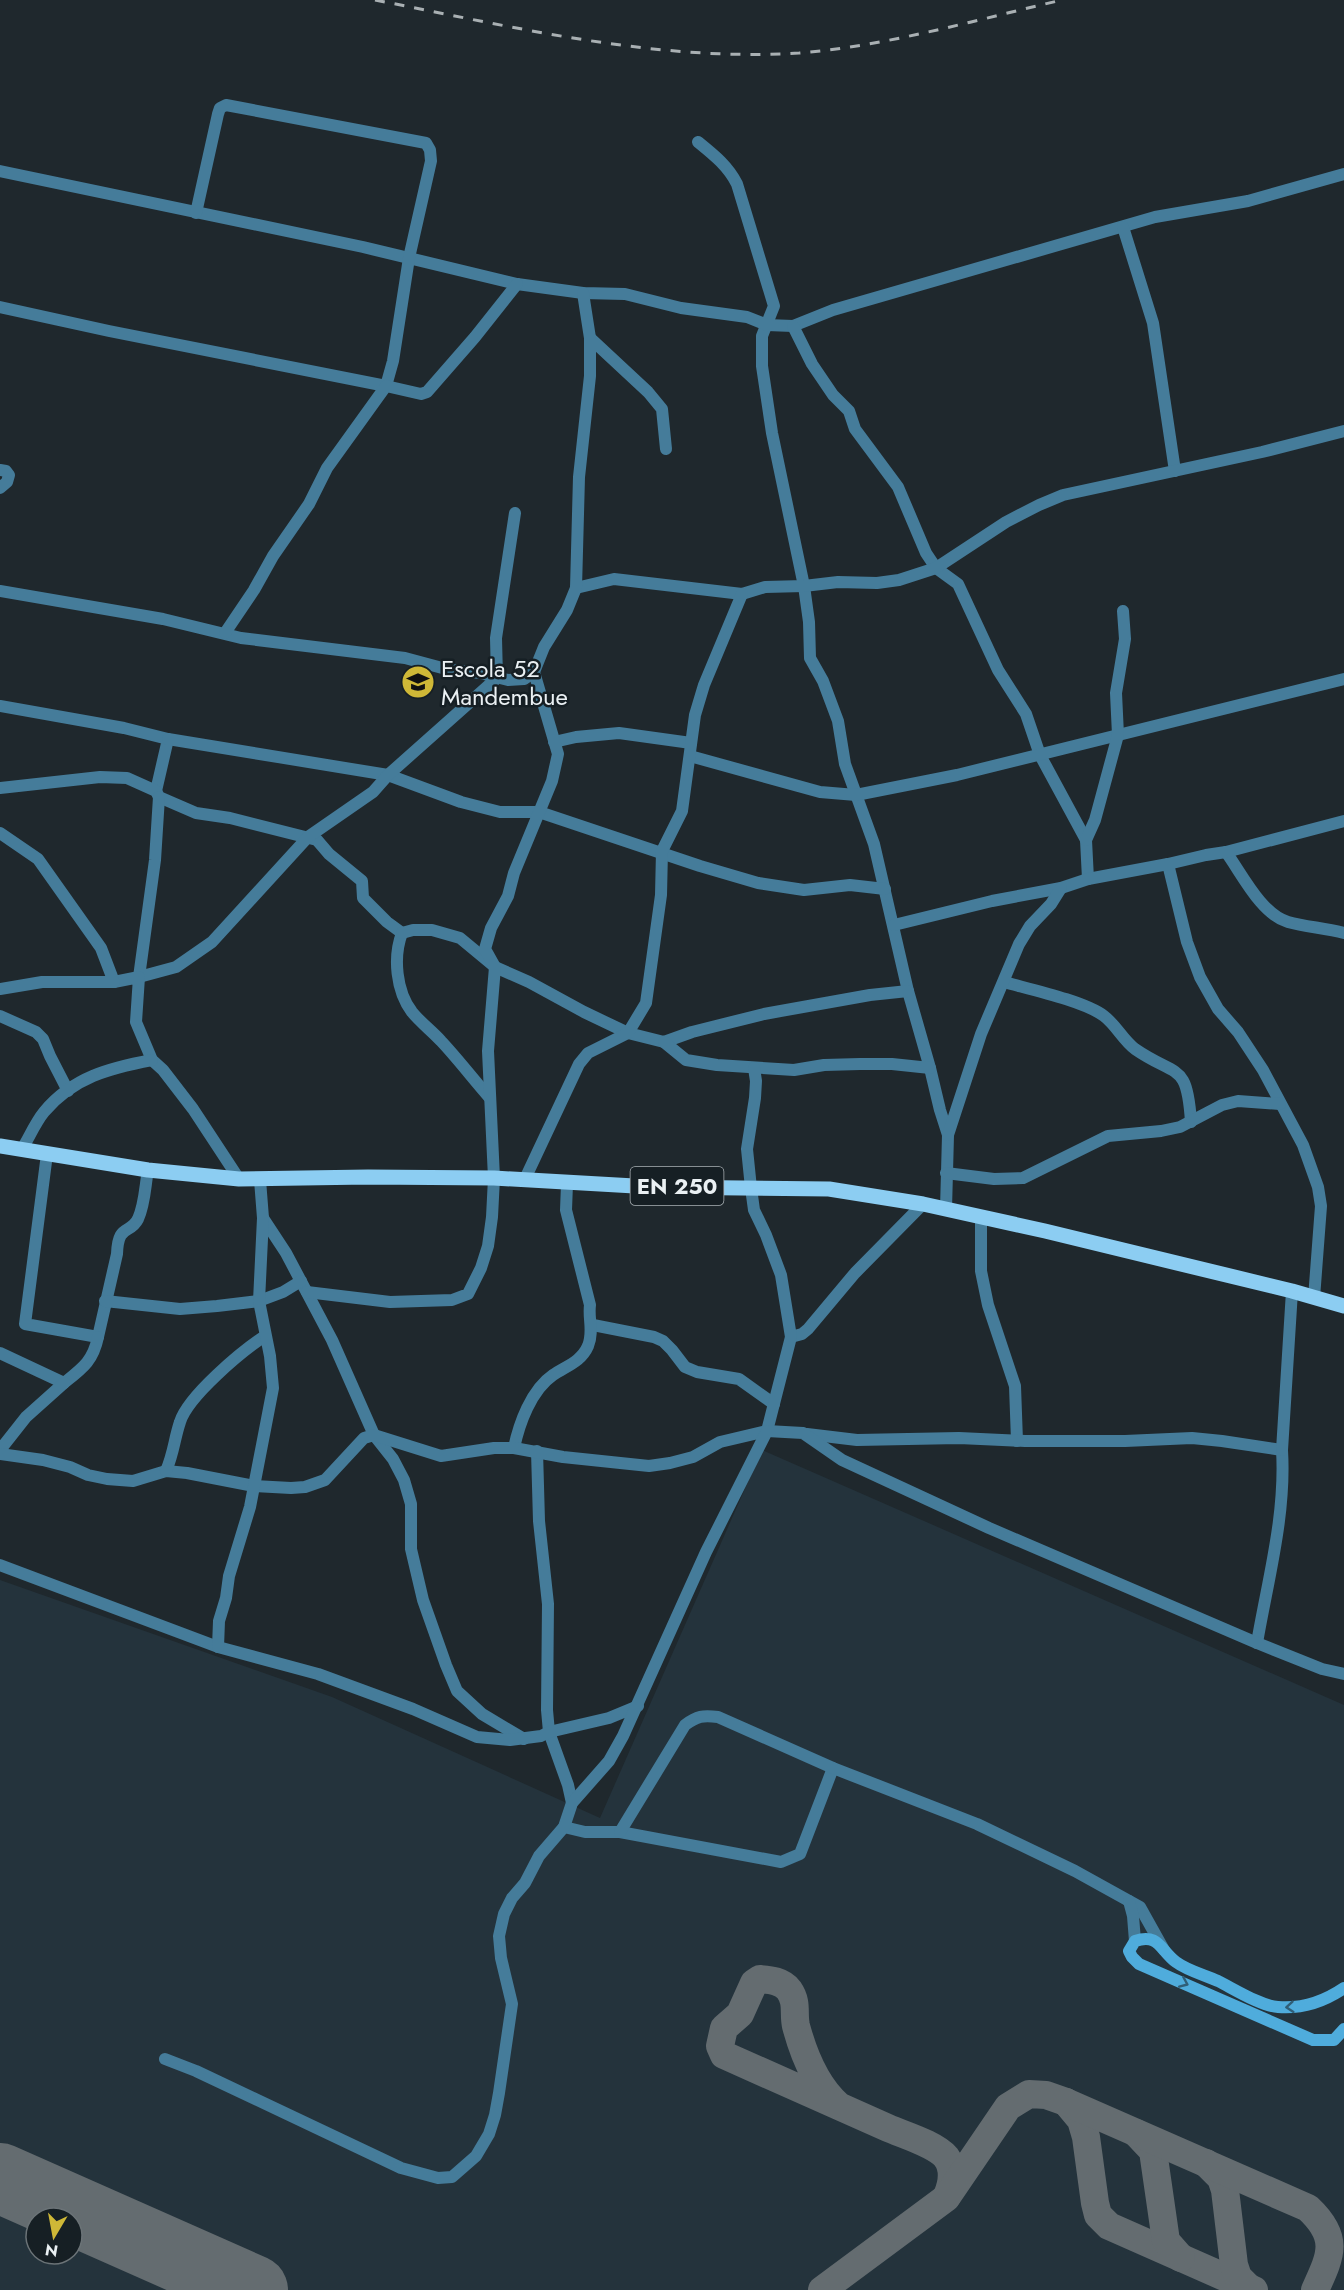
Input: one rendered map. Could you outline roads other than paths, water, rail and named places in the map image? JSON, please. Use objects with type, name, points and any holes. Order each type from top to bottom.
[{"type":"main road","name":"EN 250","points":[[0,1146],[148,1170],[239,1179],[494,1178],[567,1184],[829,1189],[946,1209],[1292,1291],[1344,1306]]},
{"type":"street","points":[[196,213],[218,114],[220,108],[226,105],[426,143],[430,150],[431,161],[409,258],[393,361],[386,386],[327,468],[309,504],[225,633]]},
{"type":"street","points":[[698,142],[722,161],[737,184],[774,306],[762,336],[762,366],[772,433],[804,586],[809,622],[810,658],[823,681],[838,721],[845,764],[874,844],[908,991],[930,1068],[939,1110],[948,1135]]},
{"type":"street","points":[[0,171],[409,258],[517,284],[583,293],[625,294],[681,309],[747,317],[767,325],[793,326],[844,307],[1155,218],[1248,201],[1344,174]]},
{"type":"street","points":[[1123,227],[1153,323],[1175,471]]},
{"type":"street","points":[[0,307],[109,332],[422,394],[427,392],[475,337],[517,284]]},
{"type":"street","points":[[0,591],[163,620],[241,638],[405,658],[446,669],[480,673],[497,678],[524,679],[534,672],[544,647],[567,610],[576,588],[579,477],[590,376],[590,338],[583,293]]},
{"type":"street","points":[[793,326],[812,364],[833,395],[849,411],[855,429],[898,487],[926,553],[936,568],[958,584],[998,670],[1026,714],[1040,755],[1086,840],[1088,879]]},
{"type":"street","points":[[590,338],[648,392],[662,409],[666,449]]},
{"type":"street","points":[[576,588],[614,579],[742,594],[765,587],[899,580],[936,568],[1006,522],[1063,495],[1344,431]]},
{"type":"street","points":[[0,470],[6,471],[9,475],[7,483],[0,488]]},
{"type":"street","points":[[0,989],[42,982],[114,982],[139,977],[176,967],[212,942],[308,837],[373,792],[388,775],[497,678],[496,638],[515,513]]},
{"type":"street","points":[[524,1181],[579,1064],[588,1053],[628,1033],[646,1003],[661,895],[662,851],[682,811],[695,715],[704,685],[742,594]]},
{"type":"street","points":[[1086,840],[1095,820],[1118,735],[1116,693],[1125,639],[1123,610]]},
{"type":"street","points":[[105,1300],[180,1309],[258,1301],[304,1287],[390,1302],[452,1300],[468,1294],[481,1268],[488,1246],[494,1178],[488,1051],[495,967],[485,950],[491,928],[508,896],[514,873],[552,781],[558,754],[534,672]]},
{"type":"street","points":[[554,742],[576,737],[619,733],[690,750],[820,792],[856,795],[907,786],[1040,755],[1344,679]]},
{"type":"street","points":[[0,706],[124,728],[168,739],[388,775],[461,802],[500,812],[539,812],[758,883],[804,890],[850,885],[885,890]]},
{"type":"street","points":[[168,739],[157,794],[155,860],[139,977],[136,1022],[152,1060],[163,1070],[194,1109],[239,1179]]},
{"type":"street","points":[[0,788],[100,777],[128,778],[196,813],[230,818],[318,840],[329,854],[362,881],[363,898],[387,922],[402,933]]},
{"type":"street","points":[[894,925],[992,901],[1061,888],[1088,879],[1226,852],[1344,821]]},
{"type":"street","points":[[0,833],[38,859],[101,948],[114,982]]},
{"type":"street","points":[[1226,852],[1258,899],[1274,915],[1287,922],[1344,933]]},
{"type":"street","points":[[1168,864],[1187,942],[1200,977],[1218,1009],[1238,1032],[1263,1070],[1303,1145],[1318,1187],[1321,1206],[1314,1298]]},
{"type":"street","points":[[946,1209],[948,1135],[981,1034],[1024,935],[1061,888]]},
{"type":"street","points":[[402,933],[413,930],[432,930],[460,938],[495,967],[628,1033],[664,1042],[686,1060],[717,1065],[794,1070],[824,1065],[892,1064],[930,1068]]},
{"type":"street","points":[[402,933],[396,959],[402,989],[410,1009],[489,1097]]},
{"type":"street","points":[[1004,982],[1070,1001],[1101,1013],[1114,1024],[1134,1048],[1179,1074],[1186,1083],[1191,1122]]},
{"type":"street","points":[[664,1042],[692,1032],[764,1014],[870,995],[908,991]]},
{"type":"street","points":[[0,1016],[36,1032],[43,1039],[68,1091]]},
{"type":"street","points":[[22,1149],[44,1113],[68,1091],[93,1074],[152,1060]]},
{"type":"street","points":[[165,2059],[401,2168],[438,2178],[452,2177],[476,2156],[489,2134],[495,2115],[512,2004],[501,1958],[499,1936],[504,1914],[512,1898],[525,1884],[539,1856],[564,1827],[572,1803],[609,1761],[638,1706],[706,1552],[767,1431],[774,1404],[790,1337],[781,1275],[754,1210],[751,1188],[747,1149],[755,1098],[754,1068]]},
{"type":"street","points":[[946,1173],[994,1179],[1023,1178],[1074,1153],[1094,1140],[1108,1136],[1161,1131],[1191,1122],[1222,1105],[1238,1101],[1280,1104]]},
{"type":"street","points":[[47,1154],[25,1324],[98,1337]]},
{"type":"street","points":[[148,1170],[143,1202],[137,1221],[121,1232],[117,1242],[117,1254],[92,1356],[84,1367],[26,1417],[0,1452],[43,1460],[107,1479],[133,1481],[166,1471],[254,1486],[291,1488],[305,1487],[326,1480],[364,1438],[374,1435],[441,1456],[494,1448],[514,1448],[563,1457],[649,1466],[693,1457],[720,1442],[767,1431],[857,1440],[1192,1438],[1282,1450]]},
{"type":"street","points":[[218,1647],[219,1621],[226,1598],[229,1576],[250,1507],[273,1388],[270,1356],[258,1301],[263,1218],[260,1180]]},
{"type":"street","points":[[514,1448],[519,1423],[525,1411],[551,1376],[579,1360],[588,1346],[593,1325],[566,1210],[567,1184]]},
{"type":"street","points":[[790,1337],[802,1334],[808,1329],[855,1274],[923,1204]]},
{"type":"street","points":[[981,1217],[981,1270],[988,1305],[1015,1386],[1017,1440]]},
{"type":"street","points":[[263,1218],[286,1252],[304,1287],[352,1382],[374,1435],[393,1460],[404,1480],[411,1504],[411,1549],[423,1600],[457,1690],[482,1714],[524,1738]]},
{"type":"street","points":[[1257,1643],[1282,1506],[1284,1481],[1282,1450],[1292,1291]]},
{"type":"street","points":[[593,1325],[654,1337],[663,1341],[685,1367],[697,1372],[739,1379],[774,1404]]},
{"type":"street","points":[[166,1471],[174,1452],[180,1421],[187,1408],[223,1369],[265,1336]]},
{"type":"street","points":[[0,1353],[64,1383]]},
{"type":"street","points":[[803,1433],[842,1460],[902,1489],[1257,1643],[1322,1669],[1344,1674]]},
{"type":"street","points":[[537,1451],[539,1521],[548,1604],[549,1732],[572,1803]]},
{"type":"street","points":[[0,1565],[218,1647],[318,1674],[414,1709],[477,1737],[510,1740],[542,1736],[549,1732],[609,1718],[638,1706]]},
{"type":"street","points":[[620,1832],[686,1725],[703,1715],[718,1717],[833,1768],[977,1824],[1075,1871],[1143,1910],[1164,1950]]},
{"type":"street","points":[[564,1827],[585,1832],[620,1832],[781,1862],[800,1854],[833,1768]]},
{"type":"street","points":[[1129,1901],[1135,1941],[1129,1951],[1132,1958],[1139,1964],[1313,2040],[1334,2040],[1344,2029]]},
{"type":"street","points":[[1135,1941],[1144,1938],[1158,1943],[1177,1963],[1278,2007],[1310,2004],[1344,1988]]},
{"type":"railway","points":[[375,0],[586,40],[692,52],[745,54],[799,53],[865,45],[1062,0]]},
{"type":"place","name":"Escola 52 Mandembue","points":[[418,682]]}]
